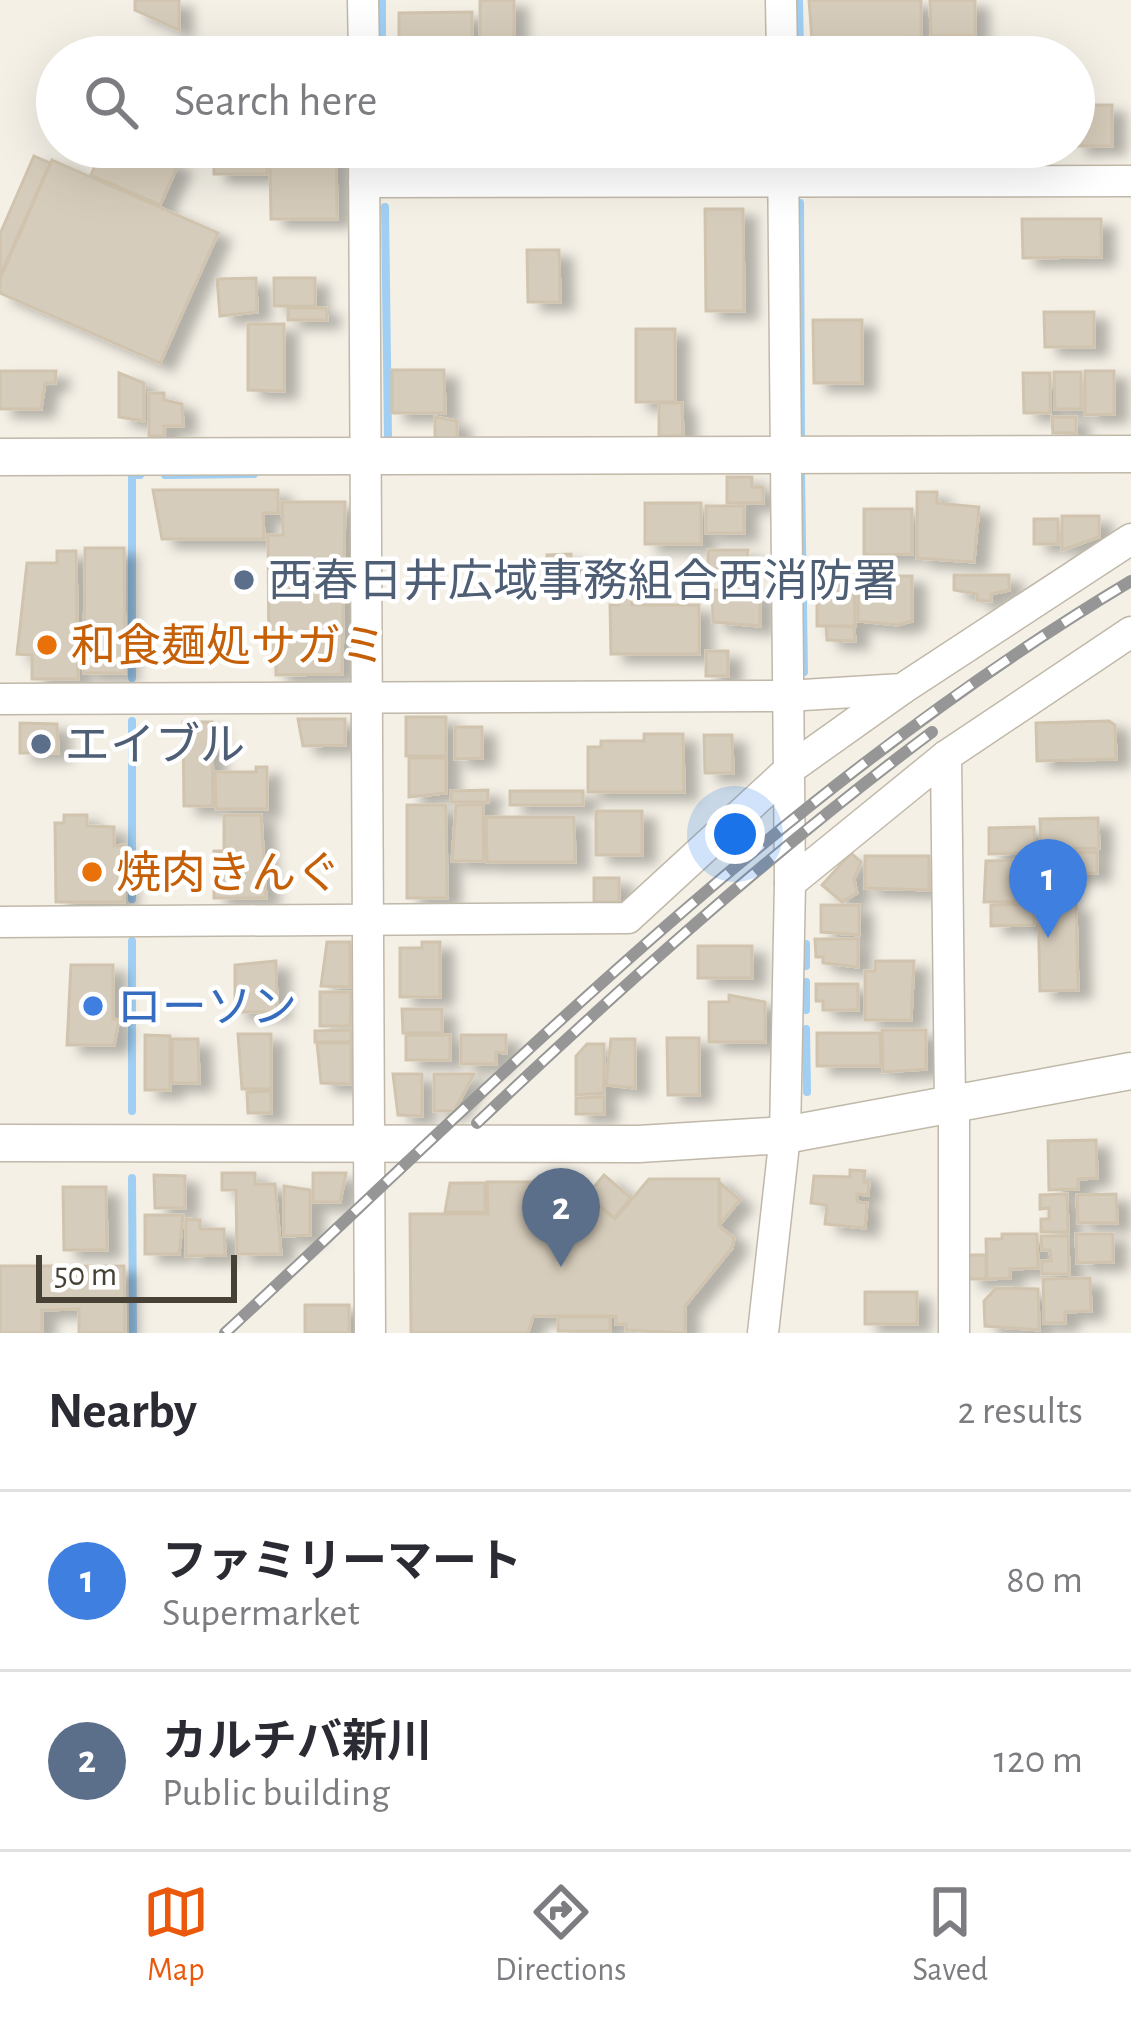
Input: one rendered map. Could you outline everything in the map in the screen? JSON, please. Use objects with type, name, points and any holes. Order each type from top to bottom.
[{"type":"street","points":[[363,0],[364,36]]},
{"type":"street","points":[[782,0],[782,36]]},
{"type":"street","points":[[364,168],[370,1333]]},
{"type":"street","points":[[763,1333],[785,1135],[790,884],[783,168]]},
{"type":"street","points":[[364,182],[1131,181]]},
{"type":"street","points":[[0,458],[1131,454]]},
{"type":"street","points":[[0,922],[628,918],[791,768],[902,688],[1131,539]]},
{"type":"street","points":[[790,884],[946,756],[1131,632]]},
{"type":"street","points":[[0,699],[788,695],[902,688]]},
{"type":"street","points":[[946,756],[954,1333]]},
{"type":"street","points":[[0,1143],[639,1144],[785,1135],[1131,1071]]},
{"type":"building","points":[[135,0],[179,0],[179,30],[135,10]]},
{"type":"building","points":[[480,0],[514,0],[514,36],[480,36]]},
{"type":"building","points":[[809,0],[921,0],[921,36],[812,36]]},
{"type":"building","points":[[930,0],[975,0],[975,36],[931,36]]},
{"type":"building","points":[[472,12],[472,36],[399,36],[399,13]]},
{"type":"building","points":[[1095,105],[1112,105],[1112,146],[1095,146]]},
{"type":"building","points":[[36,157],[36,168],[48,168],[0,276],[0,234]]},
{"type":"building","points":[[49,168],[70,168],[218,233],[160,363],[0,293],[0,279]]},
{"type":"building","points":[[94,168],[177,168],[160,205],[91,175]]},
{"type":"building","points":[[214,168],[267,168],[267,174],[214,174]]},
{"type":"building","points":[[270,168],[336,168],[337,219],[271,219]]},
{"type":"building","points":[[705,209],[743,209],[744,311],[706,311]]},
{"type":"building","points":[[1022,219],[1101,219],[1101,257],[1023,258]]},
{"type":"building","points":[[527,250],[559,250],[560,302],[528,302]]},
{"type":"building","points":[[256,278],[257,312],[220,316],[217,279]]},
{"type":"building","points":[[274,278],[315,278],[315,306],[274,306]]},
{"type":"building","points":[[288,308],[326,308],[327,320],[288,320]]},
{"type":"building","points":[[1044,312],[1094,312],[1094,347],[1045,347]]},
{"type":"building","points":[[813,320],[862,320],[862,383],[814,383]]},
{"type":"building","points":[[248,324],[284,324],[284,391],[248,390]]},
{"type":"building","points":[[636,329],[675,329],[675,402],[636,402]]},
{"type":"building","points":[[392,370],[444,370],[445,413],[392,413]]},
{"type":"building","points":[[0,371],[56,371],[55,383],[45,383],[41,409],[0,409]]},
{"type":"building","points":[[1085,371],[1114,371],[1114,414],[1085,415]]},
{"type":"building","points":[[1054,372],[1081,372],[1081,409],[1055,409]]},
{"type":"building","points":[[119,373],[144,383],[144,421],[119,417]]},
{"type":"building","points":[[1023,373],[1050,373],[1050,413],[1024,413]]},
{"type":"building","points":[[149,393],[164,393],[164,400],[182,404],[183,426],[164,426],[164,436],[149,436]]},
{"type":"building","points":[[659,403],[682,403],[683,436],[659,436]]},
{"type":"building","points":[[435,417],[457,421],[457,439],[435,439]]},
{"type":"building","points":[[1052,417],[1076,417],[1076,433],[1053,433]]},
{"type":"building","points":[[727,477],[752,477],[752,487],[763,487],[763,503],[727,503]]},
{"type":"building","points":[[153,490],[278,490],[278,513],[263,513],[264,539],[162,539]]},
{"type":"building","points":[[917,492],[937,492],[937,503],[979,507],[974,562],[917,558]]},
{"type":"building","points":[[282,502],[345,502],[342,674],[276,675],[276,663],[269,663],[268,535],[283,535]]},
{"type":"building","points":[[645,503],[701,503],[701,544],[645,544]]},
{"type":"building","points":[[706,506],[744,506],[744,533],[706,533]]},
{"type":"building","points":[[864,509],[912,509],[912,554],[864,555]]},
{"type":"building","points":[[1062,516],[1099,516],[1099,537],[1062,550]]},
{"type":"building","points":[[1034,519],[1058,519],[1058,544],[1034,544]]},
{"type":"building","points":[[85,548],[124,548],[125,673],[84,673]]},
{"type":"building","points":[[708,550],[748,550],[745,572],[708,572]]},
{"type":"building","points":[[57,551],[76,551],[78,679],[32,679],[32,655],[17,654],[27,563],[57,563]]},
{"type":"building","points":[[571,554],[571,573],[547,573],[547,555]]},
{"type":"building","points":[[954,575],[1009,575],[1009,590],[991,594],[991,601],[977,600],[977,594],[954,590]]},
{"type":"building","points":[[858,576],[912,576],[912,621],[897,625],[858,621]]},
{"type":"building","points":[[817,582],[854,582],[855,626],[817,626]]},
{"type":"building","points":[[712,590],[760,590],[760,626],[713,622]]},
{"type":"building","points":[[619,591],[632,591],[632,605],[699,605],[699,654],[611,654],[610,605],[619,605]]},
{"type":"building","points":[[826,626],[854,627],[855,641],[827,640]]},
{"type":"building","points":[[706,651],[728,651],[728,676],[706,676]]},
{"type":"building","points":[[406,717],[446,717],[446,756],[406,756]]},
{"type":"building","points":[[298,719],[345,719],[345,745],[303,746]]},
{"type":"building","points":[[1109,721],[1115,725],[1116,759],[1037,761],[1036,723]]},
{"type":"building","points":[[183,722],[212,722],[213,806],[184,806]]},
{"type":"building","points":[[20,723],[57,724],[58,753],[20,753]]},
{"type":"building","points":[[455,727],[482,727],[482,758],[455,759]]},
{"type":"building","points":[[644,734],[683,734],[684,792],[588,792],[588,747],[601,747],[601,741],[644,741]]},
{"type":"building","points":[[704,735],[732,735],[733,773],[705,773]]},
{"type":"building","points":[[409,758],[446,758],[446,793],[409,797]]},
{"type":"building","points":[[256,767],[267,767],[267,809],[216,809],[215,772],[256,772]]},
{"type":"building","points":[[488,790],[488,802],[451,802],[451,791]]},
{"type":"building","points":[[510,791],[583,791],[583,805],[510,805]]},
{"type":"building","points":[[407,805],[446,805],[447,898],[407,898]]},
{"type":"building","points":[[456,805],[483,805],[484,861],[452,861]]},
{"type":"building","points":[[596,811],[642,811],[642,855],[596,855]]},
{"type":"building","points":[[64,815],[87,815],[87,826],[114,827],[114,846],[124,845],[124,902],[56,902],[55,823],[64,823]]},
{"type":"building","points":[[224,815],[261,815],[266,898],[214,898],[214,851],[224,851]]},
{"type":"building","points":[[486,817],[574,817],[575,862],[487,862]]},
{"type":"building","points":[[1098,818],[1099,848],[1041,849],[1040,819]]},
{"type":"building","points":[[1034,827],[1035,853],[989,854],[989,828]]},
{"type":"building","points":[[1097,852],[1097,873],[1041,874],[1040,853]]},
{"type":"building","points":[[851,853],[861,862],[854,879],[857,893],[842,902],[822,885]]},
{"type":"building","points":[[865,856],[929,856],[929,890],[865,888]]},
{"type":"building","points":[[1033,860],[1034,901],[984,902],[986,861]]},
{"type":"building","points":[[594,878],[619,878],[619,902],[594,902]]},
{"type":"building","points":[[1038,903],[1076,903],[1078,990],[1040,991]]},
{"type":"building","points":[[1034,904],[1034,925],[991,926],[991,905]]},
{"type":"building","points":[[821,905],[859,905],[859,935],[821,932]]},
{"type":"building","points":[[815,939],[858,939],[858,967],[823,963],[823,957],[816,957]]},
{"type":"building","points":[[327,942],[350,942],[350,987],[321,986]]},
{"type":"building","points":[[422,942],[440,942],[440,997],[400,997],[400,948],[422,948]]},
{"type":"building","points":[[698,946],[752,946],[752,978],[698,978]]},
{"type":"building","points":[[276,961],[277,1012],[235,1012],[235,965]]},
{"type":"building","points":[[875,961],[914,961],[911,1020],[865,1020],[865,971],[875,971]]},
{"type":"building","points":[[71,965],[113,965],[113,1019],[119,1020],[114,1045],[67,1045]]},
{"type":"building","points":[[816,984],[858,984],[858,1010],[823,1010],[823,1001],[816,1001]]},
{"type":"building","points":[[320,992],[351,992],[350,1026],[320,1026]]},
{"type":"building","points":[[729,995],[765,1002],[765,1042],[709,1042],[709,1002],[729,1002]]},
{"type":"building","points":[[402,1009],[442,1009],[442,1033],[403,1033]]},
{"type":"building","points":[[351,1030],[351,1042],[315,1042],[315,1031]]},
{"type":"building","points":[[882,1030],[926,1030],[926,1069],[883,1072]]},
{"type":"building","points":[[817,1033],[880,1033],[881,1066],[817,1066]]},
{"type":"building","points":[[238,1034],[271,1034],[271,1089],[242,1089]]},
{"type":"building","points":[[145,1035],[170,1036],[170,1090],[145,1090]]},
{"type":"building","points":[[406,1035],[450,1035],[450,1060],[406,1060]]},
{"type":"building","points":[[461,1035],[506,1035],[506,1053],[496,1052],[496,1064],[461,1064]]},
{"type":"building","points":[[667,1038],[699,1038],[699,1095],[668,1095]]},
{"type":"building","points":[[172,1039],[198,1039],[199,1083],[172,1083]]},
{"type":"building","points":[[611,1039],[635,1039],[635,1088],[606,1085]]},
{"type":"building","points":[[317,1043],[351,1043],[351,1084],[321,1083]]},
{"type":"building","points":[[587,1044],[604,1044],[604,1093],[576,1095],[576,1056]]},
{"type":"building","points":[[393,1074],[422,1074],[422,1116],[398,1115]]},
{"type":"building","points":[[434,1074],[474,1074],[454,1111],[434,1111]]},
{"type":"building","points":[[271,1091],[271,1113],[248,1113],[247,1092]]},
{"type":"building","points":[[604,1097],[604,1114],[576,1114],[576,1098]]},
{"type":"building","points":[[1096,1140],[1097,1178],[1078,1179],[1078,1189],[1049,1190],[1048,1141]]},
{"type":"building","points":[[850,1170],[865,1171],[864,1182],[869,1183],[868,1195],[857,1194],[857,1202],[867,1203],[865,1228],[825,1224],[827,1205],[811,1203],[814,1176],[850,1177]]},
{"type":"building","points":[[222,1173],[255,1173],[255,1184],[275,1184],[281,1254],[237,1254],[236,1190],[222,1190]]},
{"type":"building","points":[[313,1173],[346,1173],[340,1202],[313,1202]]},
{"type":"building","points":[[154,1175],[185,1176],[185,1208],[155,1208]]},
{"type":"building","points":[[604,1175],[631,1198],[614,1218],[587,1195]]},
{"type":"building","points":[[649,1179],[719,1179],[719,1226],[734,1238],[732,1248],[685,1306],[685,1333],[626,1330],[626,1324],[616,1324],[616,1316],[533,1316],[528,1333],[411,1333],[410,1214],[488,1214],[487,1182],[570,1182],[615,1219]]},
{"type":"building","points":[[450,1183],[485,1183],[485,1212],[445,1212]]},
{"type":"building","points":[[720,1183],[740,1200],[720,1224]]},
{"type":"building","points":[[284,1186],[310,1190],[310,1235],[284,1236]]},
{"type":"building","points":[[63,1187],[106,1187],[107,1250],[64,1250]]},
{"type":"building","points":[[1067,1194],[1068,1232],[1041,1232],[1041,1219],[1049,1219],[1049,1208],[1040,1209],[1040,1195]]},
{"type":"building","points":[[1116,1194],[1117,1223],[1078,1223],[1077,1195]]},
{"type":"building","points":[[145,1215],[183,1215],[179,1254],[145,1254]]},
{"type":"building","points":[[186,1219],[200,1220],[200,1229],[224,1229],[225,1255],[186,1256]]},
{"type":"building","points":[[1002,1234],[1037,1234],[1038,1268],[1010,1269],[1010,1278],[987,1279],[986,1239],[1002,1239]]},
{"type":"building","points":[[1076,1234],[1113,1234],[1113,1262],[1077,1263]]},
{"type":"building","points":[[1041,1236],[1068,1236],[1069,1274],[1042,1274],[1042,1261],[1051,1261],[1050,1250],[1042,1250]]},
{"type":"building","points":[[967,1255],[986,1255],[986,1279],[968,1279]]},
{"type":"building","points":[[0,1266],[124,1266],[125,1333],[79,1333],[79,1309],[42,1310],[42,1333],[0,1333]]},
{"type":"building","points":[[1090,1278],[1091,1311],[1065,1312],[1065,1323],[1044,1323],[1043,1279]]},
{"type":"building","points":[[996,1288],[1038,1289],[1039,1330],[985,1326],[984,1301]]},
{"type":"building","points":[[865,1292],[917,1292],[917,1324],[865,1324]]},
{"type":"building","points":[[305,1305],[349,1305],[349,1333],[305,1333]]},
{"type":"building","points":[[558,1317],[610,1317],[610,1331],[558,1331]]},
{"type":"waterway","points":[[382,0],[382,34]]},
{"type":"waterway","points":[[799,1],[800,36]]},
{"type":"waterway","points":[[800,203],[801,434]]},
{"type":"waterway","points":[[385,207],[388,437]]},
{"type":"waterway","points":[[165,475],[254,474]]},
{"type":"waterway","points":[[132,678],[132,475],[140,475]]},
{"type":"waterway","points":[[801,475],[804,672]]},
{"type":"waterway","points":[[132,721],[132,899]]},
{"type":"waterway","points":[[132,941],[132,1111]]},
{"type":"waterway","points":[[806,944],[806,966]]},
{"type":"waterway","points":[[806,982],[806,1010]]},
{"type":"waterway","points":[[806,1029],[807,1092]]},
{"type":"waterway","points":[[132,1178],[133,1333]]},
{"type":"railway","points":[[225,1333],[549,1031],[771,837],[886,746],[1131,581]]},
{"type":"railway","points":[[477,1123],[699,921],[932,732]]},
{"type":"place","name":"西春日井広域事務組合西消防署","points":[[244,580]]},
{"type":"place","name":"和食麺処サガミ","points":[[47,645]]},
{"type":"place","name":"エイブル","points":[[41,744]]},
{"type":"place","name":"焼肉きんぐ","points":[[92,872]]},
{"type":"place","name":"ファミリーマート","points":[[1048,938]]},
{"type":"place","name":"ローソン","points":[[93,1006]]},
{"type":"place","name":"カルチバ新川","points":[[561,1267]]}]
